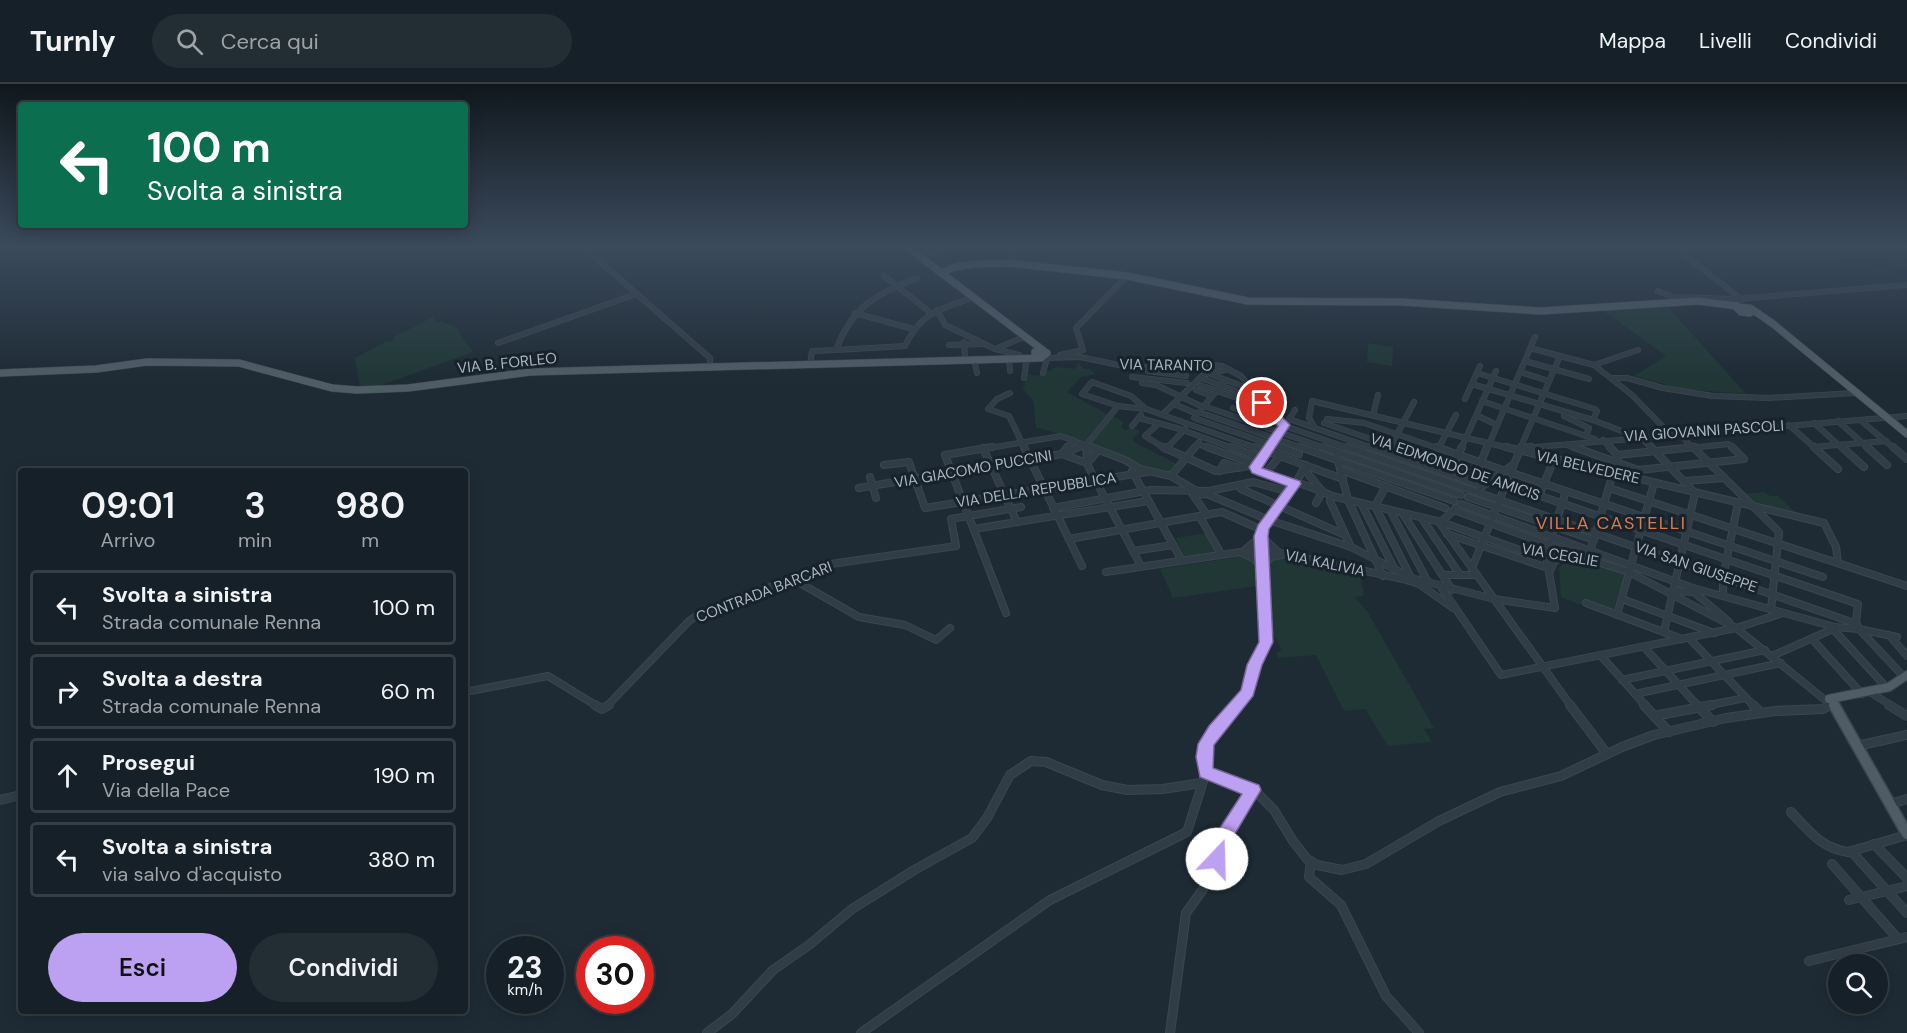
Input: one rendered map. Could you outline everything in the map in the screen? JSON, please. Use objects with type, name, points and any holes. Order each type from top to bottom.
[{"type":"main road","points":[[962,290],[1024,337],[1040,353]]},
{"type":"main road","points":[[1196,290],[1248,301],[1401,302],[1522,311],[1680,302],[1718,302],[1739,305],[1764,319],[1907,434]]},
{"type":"main road","name":"VIA B. FORLEO","points":[[0,373],[96,369],[147,362],[239,363],[332,388],[359,390],[408,388],[530,372],[1025,358],[1040,353]]},
{"type":"main road","points":[[1906,676],[1886,687],[1829,702],[1845,724],[1907,835]]},
{"type":"street","points":[[632,290],[674,323],[710,358],[710,367]]},
{"type":"street","points":[[836,350],[848,321],[855,313],[868,301],[889,290]]},
{"type":"street","points":[[903,290],[934,312],[945,326],[994,349],[1025,358],[1024,378]]},
{"type":"street","points":[[1059,357],[1083,350],[1075,331],[1076,328],[1113,290]]},
{"type":"street","points":[[1723,290],[1739,305]]},
{"type":"street","points":[[1658,291],[1662,295],[1677,298],[1739,305],[1863,290]]},
{"type":"street","points":[[498,343],[636,294]]},
{"type":"street","points":[[810,364],[812,351],[905,346],[913,329],[934,312],[971,298]]},
{"type":"street","points":[[855,313],[913,329]]},
{"type":"street","points":[[963,334],[965,359]]},
{"type":"street","points":[[994,349],[1024,337]]},
{"type":"street","points":[[1476,474],[1535,337]]},
{"type":"street","points":[[949,345],[984,344]]},
{"type":"street","points":[[1530,348],[1594,366],[1612,378],[1670,434]]},
{"type":"street","points":[[1594,366],[1638,350]]},
{"type":"street","points":[[1043,373],[1040,353],[1123,369],[1186,376],[1193,386]]},
{"type":"street","points":[[1472,568],[1560,356]]},
{"type":"street","name":"VIA TARANTO","points":[[1059,357],[1089,358],[1133,368],[1203,364],[1229,369],[1241,376],[1283,425]]},
{"type":"street","points":[[1009,358],[1010,372]]},
{"type":"street","points":[[974,359],[977,373]]},
{"type":"street","points":[[1525,361],[1589,379]]},
{"type":"street","points":[[1464,399],[1480,366]]},
{"type":"street","points":[[1186,376],[1190,369]]},
{"type":"street","points":[[1163,414],[1203,375],[1229,369]]},
{"type":"street","points":[[1477,372],[1495,374],[1515,384],[1594,409],[1596,411],[1593,420]]},
{"type":"street","points":[[1520,372],[1549,381]]},
{"type":"street","points":[[1457,458],[1495,374]]},
{"type":"street","points":[[1214,375],[1252,389]]},
{"type":"street","points":[[1132,377],[1193,386],[1270,412]]},
{"type":"street","points":[[1612,378],[1627,378],[1663,388],[1713,396],[1768,398],[1856,393]]},
{"type":"street","points":[[1204,379],[1259,399]]},
{"type":"street","points":[[1166,448],[1226,380]]},
{"type":"street","points":[[1144,409],[1131,396],[1092,382],[1082,394],[1116,409],[1144,409],[1163,414],[1343,479]]},
{"type":"street","points":[[1142,383],[1156,385],[1200,411],[1270,444],[1299,454]]},
{"type":"street","points":[[1472,384],[1553,410],[1589,428],[1586,436]]},
{"type":"street","points":[[1010,393],[997,399],[988,409],[1009,416],[1082,566]]},
{"type":"street","points":[[1228,414],[1245,394]]},
{"type":"street","points":[[1373,416],[1378,395]]},
{"type":"street","name":"VIA BELVEDERE","points":[[1317,429],[1309,418],[1312,401],[1522,449],[1554,459],[1824,523],[1836,547],[1838,563]]},
{"type":"street","points":[[1482,401],[1601,440],[1617,455],[1729,444],[1744,459],[1638,470],[1564,444]]},
{"type":"street","points":[[1384,459],[1414,402]]},
{"type":"street","points":[[1174,404],[1200,411],[1676,580],[1694,590],[1736,628]]},
{"type":"street","points":[[1294,461],[1317,429],[1337,407]]},
{"type":"street","points":[[1233,408],[1477,491]]},
{"type":"street","points":[[1116,409],[1087,444],[1087,463],[1141,566]]},
{"type":"street","points":[[1132,426],[1144,409]]},
{"type":"street","points":[[1156,425],[1145,436],[1186,458],[1218,471],[1256,465],[1295,410]]},
{"type":"street","points":[[1553,410],[1593,420],[1638,436],[1695,493],[1664,632]]},
{"type":"street","points":[[1200,411],[1228,414],[1461,495]]},
{"type":"street","points":[[1147,421],[1155,412]]},
{"type":"street","points":[[1362,413],[1364,423]]},
{"type":"street","points":[[1438,449],[1456,415]]},
{"type":"street","points":[[1476,416],[1497,424]]},
{"type":"street","name":"VIA GIOVANNI PASCOLI","points":[[1522,449],[1638,436],[1907,416]]},
{"type":"street","points":[[1139,418],[1156,425],[1184,430],[1261,458]]},
{"type":"street","points":[[1289,419],[1483,486]]},
{"type":"street","points":[[1860,420],[1907,459]]},
{"type":"street","points":[[1326,421],[1364,423],[1457,458],[1503,470]]},
{"type":"street","name":"VIA EDMONDO DE AMICIS","points":[[1326,421],[1391,446],[1858,604],[1858,627]]},
{"type":"street","points":[[1838,421],[1887,465]]},
{"type":"street","points":[[1814,423],[1864,467]]},
{"type":"street","points":[[1789,425],[1838,469]]},
{"type":"street","points":[[1417,442],[1424,428]]},
{"type":"street","points":[[1678,433],[1779,532],[1771,609]]},
{"type":"street","points":[[1006,613],[945,455],[1061,436],[1087,444],[1148,472],[1155,471],[1171,475],[1195,490]]},
{"type":"street","points":[[1171,475],[1203,437]]},
{"type":"street","points":[[1072,440],[1062,454],[1087,463]]},
{"type":"street","points":[[1326,440],[1334,446],[1348,500],[1383,576]]},
{"type":"street","points":[[1813,447],[1886,441]]},
{"type":"street","name":"VIA GIACOMO PUCCINI","points":[[859,488],[1062,454],[1087,444]]},
{"type":"street","points":[[1198,444],[1256,465]]},
{"type":"street","points":[[983,448],[1017,522]]},
{"type":"street","points":[[1087,463],[1099,450]]},
{"type":"street","points":[[1454,510],[1588,559],[1614,473],[1617,455]]},
{"type":"street","points":[[1256,465],[1256,470],[1265,474],[1280,456]]},
{"type":"street","points":[[1539,496],[1554,459]]},
{"type":"street","points":[[1125,460],[1181,559]]},
{"type":"street","points":[[884,465],[909,462],[915,478]]},
{"type":"street","points":[[1514,464],[1477,491],[1457,502],[1454,510],[1440,522],[1446,534],[1607,754]]},
{"type":"street","points":[[1239,552],[1253,545],[1305,467]]},
{"type":"street","points":[[1305,467],[1323,492],[1316,503]]},
{"type":"street","points":[[1341,470],[1445,507]]},
{"type":"street","name":"VIA DELLA REPUBBLICA","points":[[915,478],[925,508],[1148,472]]},
{"type":"street","points":[[1512,473],[1823,577]]},
{"type":"street","name":"VIA CEGLIE","points":[[1265,474],[1348,500],[1440,522],[1520,550],[1588,559],[1629,572],[1672,592],[1736,628],[1829,702]]},
{"type":"street","points":[[870,477],[876,498]]},
{"type":"street","points":[[1685,481],[1724,478]]},
{"type":"street","points":[[1053,508],[1143,492],[1226,488],[1253,482],[1290,492]]},
{"type":"street","points":[[1617,615],[1654,483]]},
{"type":"street","points":[[1386,486],[1375,506],[1406,578]]},
{"type":"street","points":[[1609,488],[1907,586]]},
{"type":"street","points":[[1241,489],[1346,535]]},
{"type":"street","name":"VIA SAN GIUSEPPE","points":[[1477,491],[1773,594],[1858,627]]},
{"type":"street","points":[[1419,584],[1555,608],[1546,554],[1566,491]]},
{"type":"street","points":[[1221,554],[1193,495],[1207,494],[1269,520],[1351,547],[1419,584],[1458,612]]},
{"type":"street","points":[[1468,497],[1594,540]]},
{"type":"street","points":[[974,529],[1148,501]]},
{"type":"street","points":[[1330,501],[1351,547]]},
{"type":"street","points":[[1361,503],[1394,568]]},
{"type":"street","points":[[1723,595],[1723,577],[1738,503]]},
{"type":"street","points":[[969,516],[1021,507]]},
{"type":"street","points":[[1390,510],[1430,585]]},
{"type":"street","points":[[1471,532],[1481,511]]},
{"type":"street","points":[[1069,539],[1225,513],[1262,533],[1269,545],[1286,555]]},
{"type":"street","points":[[1403,513],[1452,590]]},
{"type":"street","name":"CONTRADA BARCARI","points":[[468,691],[548,676],[602,709],[609,705],[689,621],[699,614],[831,564],[956,546],[951,519],[969,516]]},
{"type":"street","points":[[1421,517],[1460,575]]},
{"type":"street","points":[[861,1033],[1050,900],[1187,832],[1206,772],[1204,757],[1206,744],[1248,692],[1255,665],[1266,642],[1262,533]]},
{"type":"street","points":[[1446,534],[1548,571]]},
{"type":"street","points":[[1133,551],[1173,545]]},
{"type":"street","name":"VIA KALIVIA","points":[[1106,572],[1181,559],[1261,549],[1383,576],[1406,578]]},
{"type":"street","points":[[1239,552],[1254,558],[1262,567]]},
{"type":"street","points":[[1262,567],[1271,557],[1286,555]]},
{"type":"street","points":[[1548,571],[1554,562],[1564,557]]},
{"type":"street","points":[[1378,562],[1394,568],[1406,578],[1430,585]]},
{"type":"street","points":[[1363,571],[1376,570],[1378,562]]},
{"type":"street","points":[[1443,575],[1477,575]]},
{"type":"street","points":[[793,579],[859,617],[905,625],[936,640],[950,628]]},
{"type":"street","points":[[1441,587],[1501,675],[1714,633],[1783,613]]},
{"type":"street","points":[[1672,592],[1694,590],[1723,595],[1834,628],[1858,627],[1897,637]]},
{"type":"street","points":[[1622,599],[1714,633]]},
{"type":"street","points":[[1586,603],[1686,639],[1711,661],[1759,711]]},
{"type":"street","points":[[1858,627],[1906,676]]},
{"type":"street","points":[[1772,656],[1834,628]]},
{"type":"street","points":[[1834,628],[1886,687]]},
{"type":"street","points":[[1888,635],[1907,656]]},
{"type":"street","points":[[1812,639],[1866,693],[1907,716]]},
{"type":"street","points":[[1644,647],[1713,722]]},
{"type":"street","points":[[1622,680],[1765,650]]},
{"type":"street","points":[[1601,656],[1669,732]]},
{"type":"street","points":[[1635,694],[1781,663]]},
{"type":"street","points":[[1654,716],[1745,698]]},
{"type":"street","points":[[1206,772],[1253,790],[1268,803],[1291,842],[1311,861],[1329,869],[1358,868],[1427,827],[1491,796],[1516,786],[1561,776],[1631,743],[1759,711],[1829,702]]},
{"type":"street","points":[[1857,747],[1907,735]]},
{"type":"street","points":[[707,1033],[731,1017],[770,972],[810,945],[844,915],[919,867],[965,844],[975,836],[989,816],[1005,779],[1018,767],[1032,760],[1044,760],[1076,776],[1127,792],[1148,792],[1201,783]]},
{"type":"street","points":[[1170,1033],[1186,913],[1211,878],[1222,839],[1253,790]]},
{"type":"street","points":[[0,800],[18,796]]},
{"type":"street","points":[[1890,804],[1907,799]]},
{"type":"street","points":[[1791,812],[1828,848],[1838,852],[1851,851],[1907,835]]},
{"type":"street","points":[[1874,844],[1907,878]]},
{"type":"street","points":[[1851,851],[1907,913]]},
{"type":"street","points":[[1311,861],[1309,877],[1341,905],[1386,996],[1419,1033]]},
{"type":"street","points":[[1832,864],[1861,897],[1903,938]]},
{"type":"street","points":[[1849,900],[1907,886]]},
{"type":"street","points":[[1809,961],[1903,938]]},
{"type":"green space","points":[[1666,305],[1746,394],[1683,389],[1634,376],[1666,356],[1601,309]]},
{"type":"green space","points":[[433,317],[438,323],[442,321],[460,330],[458,331],[473,352],[376,387],[360,387],[355,358],[385,342],[393,341],[394,337]]},
{"type":"green space","points":[[1368,343],[1393,347],[1392,366],[1367,362]]},
{"type":"green space","points":[[1078,363],[1095,374],[1081,377],[1067,392],[1107,414],[1084,442],[1036,427],[1033,401],[1023,389],[1027,374],[1038,376],[1057,367],[1075,369]]},
{"type":"green space","points":[[1113,416],[1124,422],[1121,427],[1125,430],[1133,428],[1140,431],[1133,439],[1135,443],[1177,464],[1169,473],[1160,469],[1140,467],[1128,457],[1090,444]]},
{"type":"green space","points":[[1765,492],[1770,496],[1778,496],[1798,515],[1755,504],[1744,494]]},
{"type":"green space","points":[[1207,533],[1218,552],[1184,556],[1176,538]]},
{"type":"green space","points":[[1236,554],[1258,561],[1263,585],[1173,598],[1160,569],[1237,557]]},
{"type":"green space","points":[[1282,559],[1360,575],[1364,596],[1355,597],[1367,611],[1434,728],[1424,729],[1432,742],[1388,746],[1365,709],[1344,711],[1316,655],[1278,658],[1276,653],[1282,650],[1267,622],[1268,565],[1273,560]]},
{"type":"green space","points":[[1567,560],[1602,564],[1626,573],[1623,589],[1619,591],[1614,610],[1587,599],[1580,605],[1561,597],[1559,568]]},
{"type":"district","name":"VILLA CASTELLI","points":[[1611,523]]},
{"type":"route","points":[[1217,859],[1222,839],[1253,790],[1206,772],[1204,764],[1206,744],[1248,692],[1255,665],[1266,642],[1261,536],[1263,528],[1295,484],[1256,470],[1255,467],[1284,425],[1262,403]]}]
